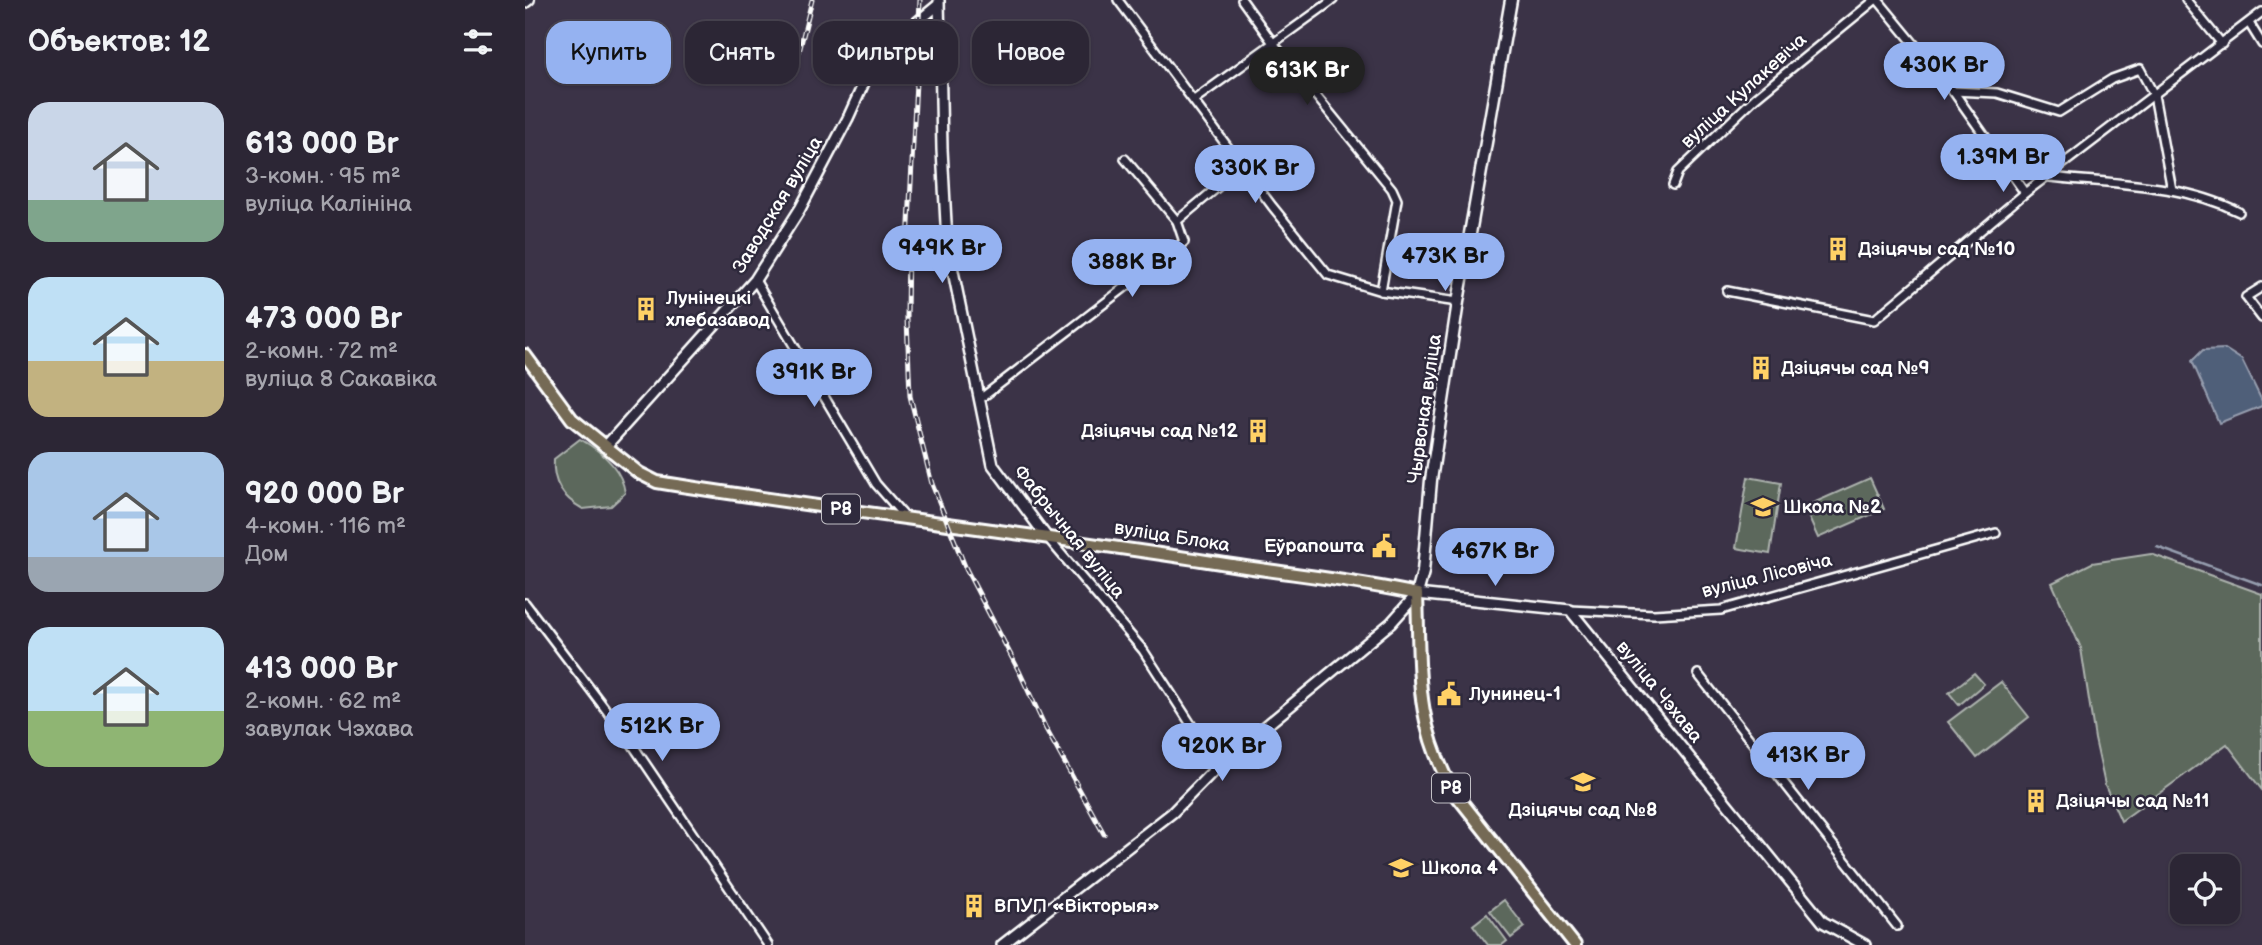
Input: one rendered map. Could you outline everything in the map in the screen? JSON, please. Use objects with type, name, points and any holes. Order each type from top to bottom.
[{"type":"main road","name":"Чырвоная вуліца","points":[[1511,0],[1458,302],[1431,480],[1423,572],[1417,594],[1420,690],[1425,723],[1440,767],[1453,792],[1576,945]]},
{"type":"main road","name":"Р8","points":[[525,355],[562,408],[605,447],[639,473],[657,482],[986,531],[1046,536]]},
{"type":"main road","name":"вуліца Блока","points":[[1046,536],[1380,586],[1417,594]]},
{"type":"street","points":[[525,4],[530,0]]},
{"type":"street","points":[[1118,0],[1328,275],[1381,291],[1458,302]]},
{"type":"street","points":[[1242,0],[1273,43],[1392,188],[1397,200],[1381,291]]},
{"type":"street","points":[[1194,100],[1333,0]]},
{"type":"street","points":[[1877,0],[1953,91],[2025,193]]},
{"type":"street","name":"вуліца Кулакевіча","points":[[1674,185],[1678,173],[1755,98],[1877,0]]},
{"type":"street","points":[[2186,0],[2222,44]]},
{"type":"street","name":"Заводская вуліца","points":[[605,447],[755,281],[806,197],[848,118],[873,63],[888,46],[941,2]]},
{"type":"street","name":"Фабрычная вуліца","points":[[941,2],[947,242],[993,465],[1046,536],[1143,650],[1194,729],[1221,763]]},
{"type":"street","points":[[1727,291],[1874,320],[2025,193],[2262,12]]},
{"type":"street","points":[[2249,23],[2262,44]]},
{"type":"street","points":[[1953,91],[1997,93],[2059,112],[2112,79],[2140,69],[2154,95],[2172,190]]},
{"type":"street","points":[[980,399],[1184,242],[1177,221],[1125,159]]},
{"type":"street","points":[[1177,221],[1243,166]]},
{"type":"street","points":[[2049,176],[2172,190],[2216,201],[2239,212]]},
{"type":"street","points":[[755,281],[876,484],[905,517]]},
{"type":"street","points":[[2262,286],[2246,297],[2262,318]]},
{"type":"street","name":"вуліца Лісовіча","points":[[1417,594],[1570,610],[1654,614],[1721,610],[1996,533]]},
{"type":"street","points":[[1002,945],[1172,813],[1221,763],[1391,623],[1417,594]]},
{"type":"street","points":[[525,603],[632,744],[768,945]]},
{"type":"street","name":"вуліца Чэхава","points":[[1570,610],[1823,922],[1865,945]]},
{"type":"street","points":[[1698,674],[1897,926]]},
{"type":"green space","points":[[580,439],[603,455],[620,476],[625,493],[611,506],[583,509],[560,489],[555,475],[554,459]]},
{"type":"green space","points":[[1748,477],[1781,483],[1770,554],[1736,548]]},
{"type":"green space","points":[[1870,478],[1884,509],[1818,538],[1804,507]]},
{"type":"green space","points":[[2151,554],[2262,594],[2262,790],[2227,744],[2121,821],[2105,785],[2081,648],[2052,583],[2092,563]]},
{"type":"green space","points":[[1974,673],[1984,684],[1959,705],[1949,693]]},
{"type":"green space","points":[[2001,682],[2029,717],[1977,758],[1948,722]]},
{"type":"green space","points":[[1504,900],[1525,927],[1511,938],[1490,911]]},
{"type":"green space","points":[[1487,914],[1507,941],[1502,945],[1488,945],[1473,925]]},
{"type":"water","points":[[2225,349],[2242,360],[2262,406],[2219,423],[2192,361],[2203,350]]},
{"type":"waterway","points":[[2157,547],[2262,585]]},
{"type":"railway","points":[[799,52],[812,0]]},
{"type":"railway","points":[[920,0],[908,244],[910,396],[932,484],[966,569],[1046,729],[1104,834]]},
{"type":"place","name":"Дзіцячы сад №10","points":[[1838,249]]},
{"type":"place","name":"Лунінецкі хлебазавод","points":[[646,309]]},
{"type":"place","name":"Дзіцячы сад №9","points":[[1761,368]]},
{"type":"place","name":"Дзіцячы сад №12","points":[[1258,431]]},
{"type":"place","name":"Школа №2","points":[[1763,507]]},
{"type":"place","name":"Еўрапошта","points":[[1384,546]]},
{"type":"place","name":"Лунинец-1","points":[[1449,694]]},
{"type":"place","name":"Дзіцячы сад №8","points":[[1583,782]]},
{"type":"place","name":"Дзіцячы сад №11","points":[[2036,801]]},
{"type":"place","name":"Школа 4","points":[[1401,868]]},
{"type":"place","name":"ВПУП «Вікторыя»","points":[[974,906]]}]
